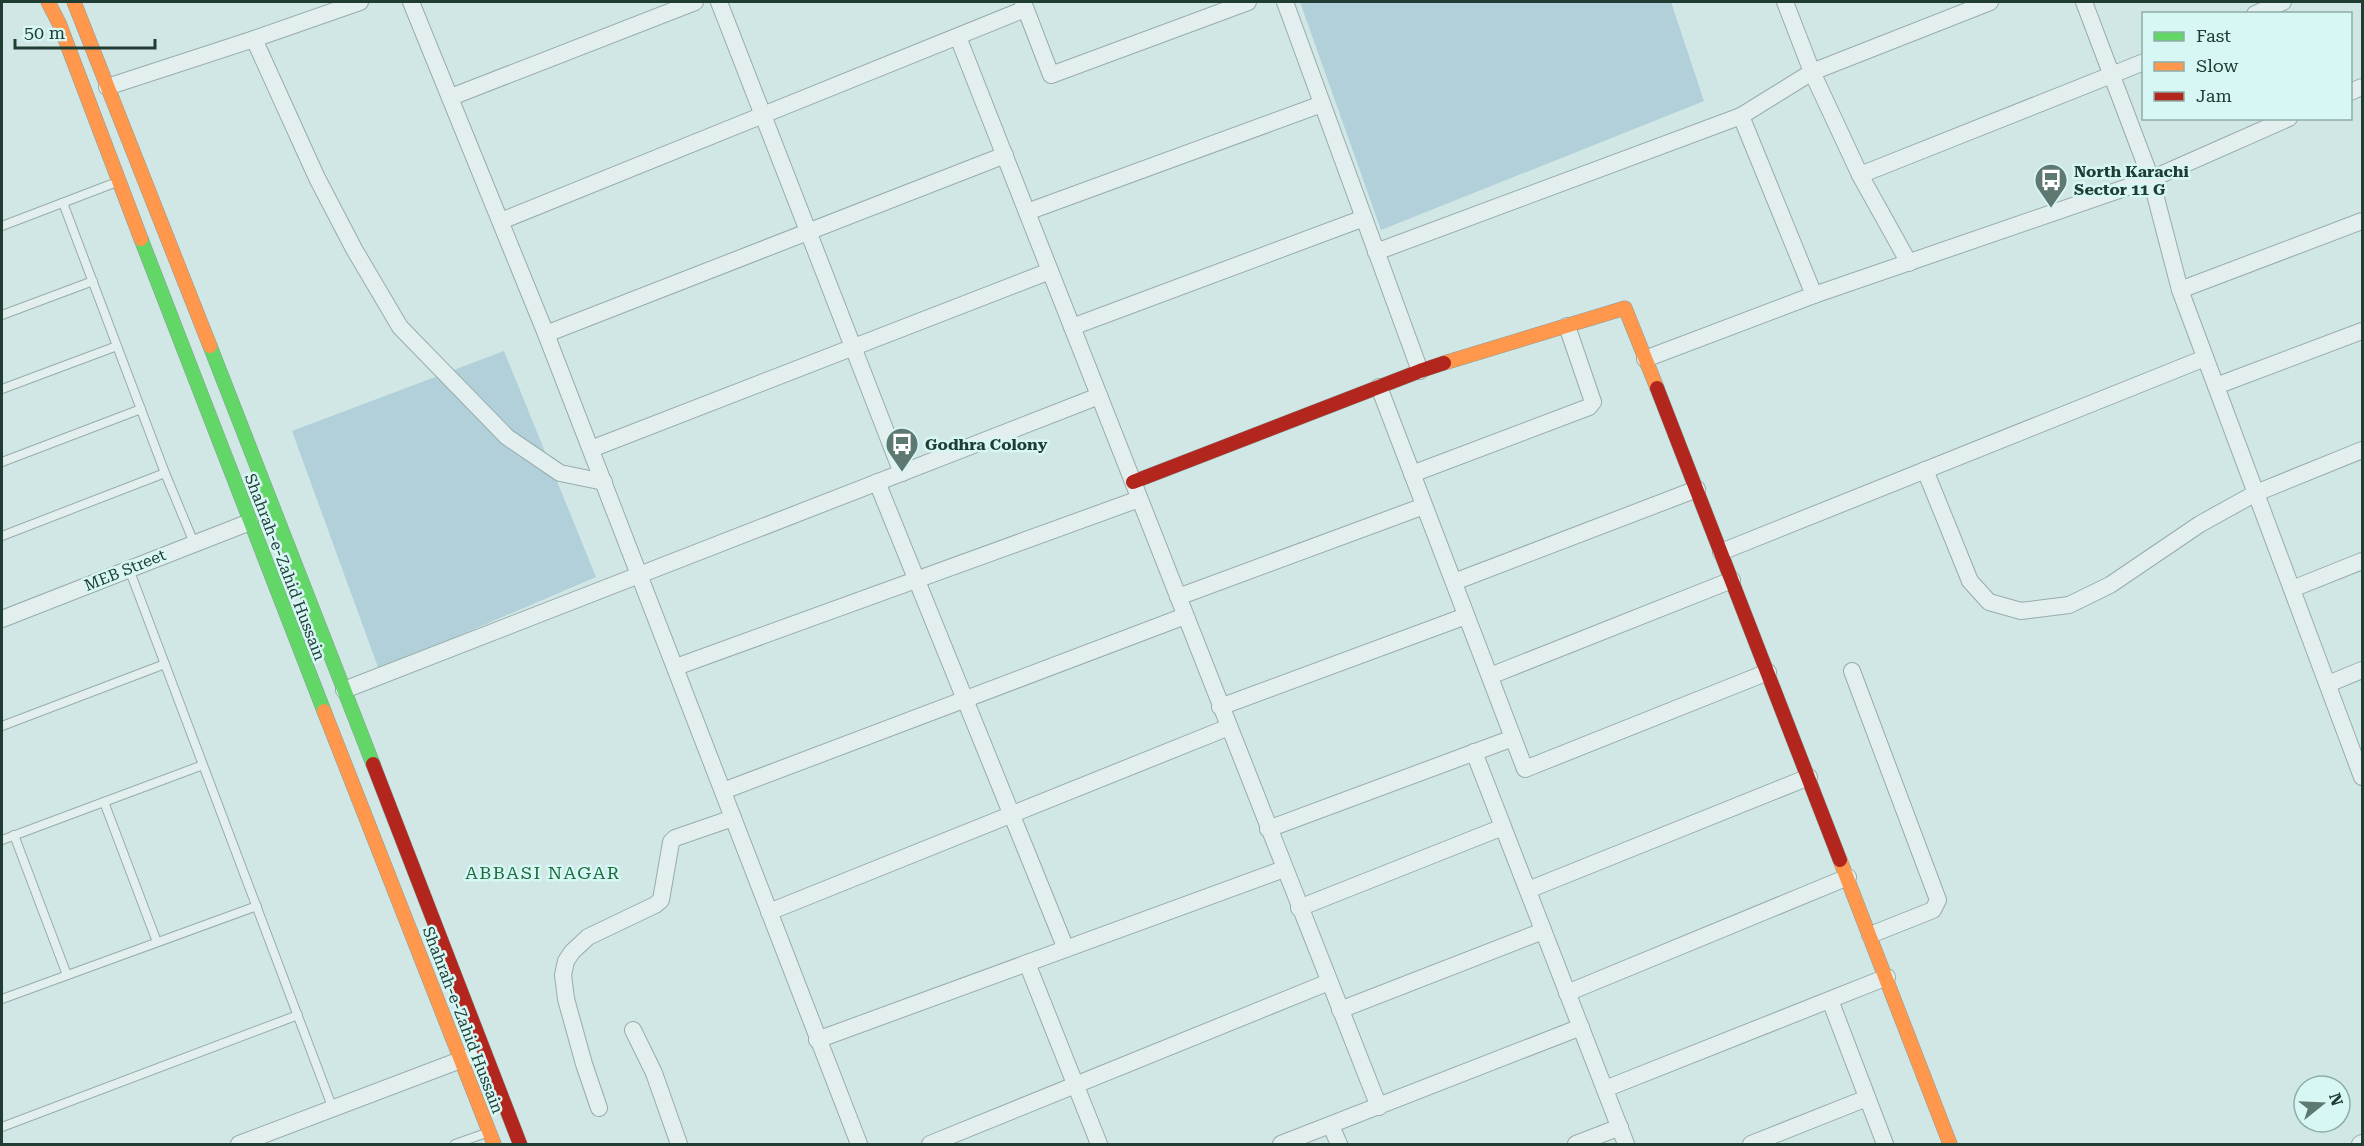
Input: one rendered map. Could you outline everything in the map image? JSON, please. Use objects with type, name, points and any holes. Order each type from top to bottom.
[{"type":"main road","name":"Shahrah-e-Zahid Hussain","points":[[48,2],[59,23],[250,522],[492,1138]]},
{"type":"main road","name":"Shahrah-e-Zahid Hussain","points":[[74,2],[520,1144]]},
{"type":"main road","points":[[1132,482],[1420,371],[1625,309],[1887,977],[1950,1144]]},
{"type":"street","points":[[107,87],[360,2]]},
{"type":"street","points":[[411,2],[546,334],[859,1144]]},
{"type":"street","points":[[451,97],[694,2]]},
{"type":"street","points":[[719,2],[902,473]]},
{"type":"street","points":[[501,221],[958,37],[1024,5],[1051,75],[1248,2]]},
{"type":"street","points":[[1285,2],[1420,371]]},
{"type":"street","points":[[1785,2],[1812,72],[1860,175],[1909,263]]},
{"type":"street","points":[[1376,252],[1741,116],[1812,72],[1990,2]]},
{"type":"street","points":[[2084,2],[2151,179],[2180,290],[2362,777]]},
{"type":"street","points":[[2260,12],[2279,5]]},
{"type":"street","points":[[958,37],[1379,1107]]},
{"type":"street","points":[[254,39],[317,178],[354,249],[400,327],[507,437],[560,473],[604,482]]},
{"type":"street","points":[[1860,175],[2142,63]]},
{"type":"street","points":[[1027,213],[1322,104]]},
{"type":"street","points":[[1741,116],[1814,295]]},
{"type":"street","points":[[1645,359],[1814,295],[2151,179],[2284,120]]},
{"type":"street","points":[[546,334],[1005,155]]},
{"type":"street","points":[[1072,327],[1364,219]]},
{"type":"street","points":[[2180,290],[2362,221]]},
{"type":"street","points":[[591,449],[1050,271]]},
{"type":"street","points":[[1412,474],[1589,407],[1593,402],[1568,326]]},
{"type":"street","points":[[2216,386],[2362,331]]},
{"type":"street","points":[[1721,552],[2205,358]]},
{"type":"street","points":[[1379,387],[1525,769],[1768,672]]},
{"type":"street","points":[[344,690],[1099,396]]},
{"type":"street","points":[[1925,470],[1970,582],[1989,602],[2021,611],[2069,605],[2110,585],[2200,524],[2256,493],[2362,450]]},
{"type":"street","points":[[877,482],[1066,949]]},
{"type":"street","points":[[1454,582],[1697,489]]},
{"type":"street","points":[[676,667],[1139,499]]},
{"type":"street","points":[[1178,597],[1424,506]]},
{"type":"street","name":"MEB Street","points":[[2,619],[250,522]]},
{"type":"street","points":[[2292,589],[2362,561]]},
{"type":"street","points":[[1490,676],[1732,580]]},
{"type":"street","points":[[723,791],[1185,616]]},
{"type":"street","points":[[1220,706],[1467,616]]},
{"type":"street","points":[[2328,684],[2362,670]]},
{"type":"street","points":[[1852,671],[1938,900],[1933,910],[1870,935]]},
{"type":"street","points":[[769,912],[1229,727]]},
{"type":"street","points":[[1268,829],[1513,738]]},
{"type":"street","points":[[1474,752],[1626,1144]]},
{"type":"street","points":[[1528,890],[1809,777]]},
{"type":"street","points":[[599,1108],[566,999],[563,975],[566,961],[588,937],[661,900],[669,847],[675,838],[733,818]]},
{"type":"street","points":[[1299,908],[1503,827]]},
{"type":"street","points":[[817,1040],[1284,869]]},
{"type":"street","points":[[1567,993],[1848,878]]},
{"type":"street","points":[[1340,1010],[1543,931]]},
{"type":"street","points":[[1027,963],[1099,1144]]},
{"type":"street","points":[[1605,1089],[1887,977]]},
{"type":"street","points":[[930,1144],[1329,982]]},
{"type":"street","points":[[1830,999],[1885,1144]]},
{"type":"street","points":[[1281,1144],[1581,1027]]},
{"type":"street","points":[[633,1029],[654,1073],[679,1144]]},
{"type":"street","points":[[239,1144],[483,1051]]},
{"type":"street","points":[[1751,1144],[1867,1098]]},
{"type":"street","points":[[1331,1126],[1339,1144]]},
{"type":"street","points":[[1576,1144],[1620,1127]]},
{"type":"lane","points":[[2,226],[120,181]]},
{"type":"lane","points":[[63,203],[165,473],[194,543]]},
{"type":"lane","points":[[2,315],[93,281]]},
{"type":"lane","points":[[2,389],[117,346]]},
{"type":"lane","points":[[2,462],[141,409]]},
{"type":"lane","points":[[2,536],[165,473]]},
{"type":"lane","points":[[129,569],[333,1109]]},
{"type":"lane","points":[[2,726],[165,664]]},
{"type":"lane","points":[[2,840],[203,765]]},
{"type":"lane","points":[[104,802],[157,942]]},
{"type":"lane","points":[[14,835],[68,975]]},
{"type":"lane","points":[[2,999],[257,906]]},
{"type":"lane","points":[[2,1127],[298,1015]]},
{"type":"lane","points":[[455,1144],[492,1138],[512,1125]]},
{"type":"shaded area","points":[[1300,2],[1671,2],[1704,101],[1381,230]]},
{"type":"shaded area","points":[[504,351],[596,577],[379,670],[292,431]]},
{"type":"traffic: fast","points":[[141,239],[324,711]]},
{"type":"traffic: fast","points":[[210,346],[373,764]]},
{"type":"traffic: slow","points":[[48,2],[59,23],[141,239]]},
{"type":"traffic: slow","points":[[74,2],[210,346]]},
{"type":"traffic: slow","points":[[1444,363],[1625,308],[1657,388]]},
{"type":"traffic: slow","points":[[324,711],[494,1144]]},
{"type":"traffic: slow","points":[[1840,860],[1950,1144]]},
{"type":"traffic: jam","points":[[1133,482],[1444,363]]},
{"type":"traffic: jam","points":[[1657,388],[1840,860]]},
{"type":"traffic: jam","points":[[373,764],[520,1144]]},
{"type":"place","name":"North Karachi Sector 11 G","points":[[2051,209]]},
{"type":"place","name":"Godhra Colony","points":[[902,473]]},
{"type":"district","name":"ABBASI NAGAR","points":[[543,872]]}]
